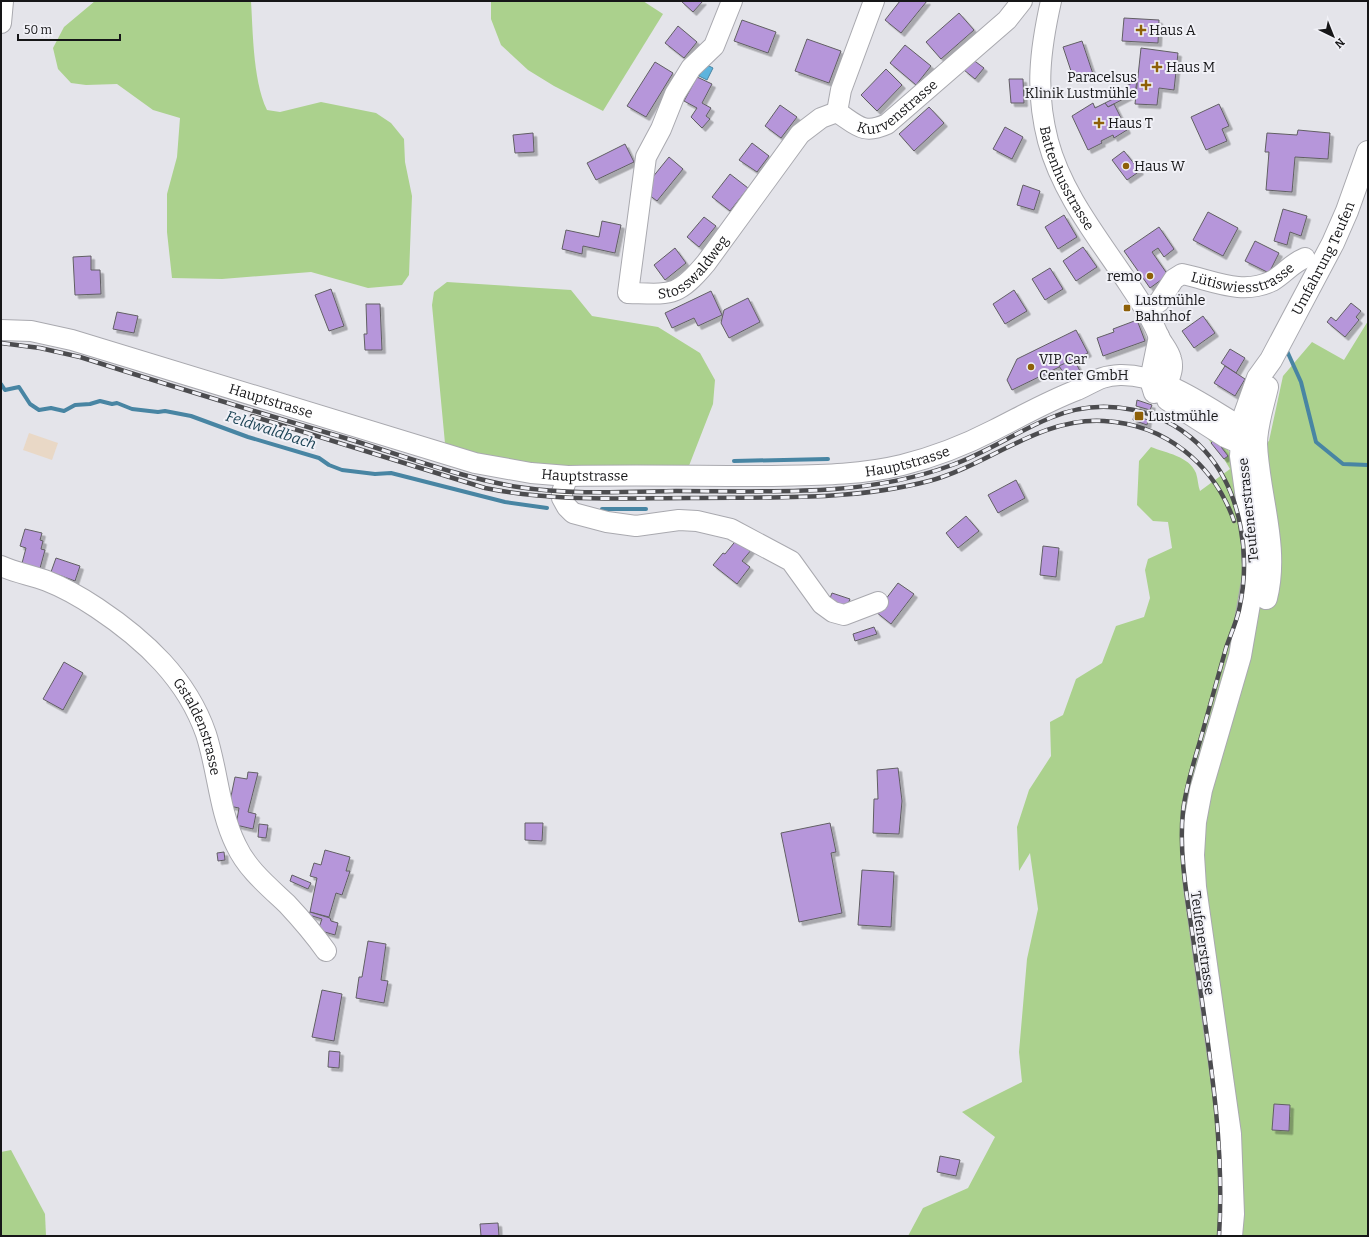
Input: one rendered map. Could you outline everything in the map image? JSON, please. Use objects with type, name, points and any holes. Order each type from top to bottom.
[{"type":"main road","name":"Umfahrung Teufen","points":[[1247,436],[1271,360],[1333,244],[1348,211],[1368,152]]},
{"type":"main road","name":"Teufenerstrasse","points":[[1231,1236],[1233,1214],[1230,1134],[1196,887],[1193,855],[1195,822],[1201,790],[1240,656],[1258,622],[1267,592],[1269,578],[1269,538],[1257,461],[1247,436]]},
{"type":"street","points":[[1,23],[3,1]]},
{"type":"street","name":"Stosswaldweg","points":[[732,1],[714,46],[690,68],[646,157],[628,292],[667,294],[681,289],[706,263],[800,134],[821,118],[837,112]]},
{"type":"street","name":"Kurvenstrasse","points":[[874,1],[841,90],[837,112],[863,130],[875,129],[887,124],[1007,20],[1022,1]]},
{"type":"street","name":"Battenhusstrasse","points":[[1051,1],[1042,41],[1040,65],[1041,103],[1048,141],[1061,177],[1068,191],[1146,310],[1169,352],[1172,360],[1171,374],[1157,386]]},
{"type":"street","name":"Lütiswiesstrasse","points":[[1146,310],[1159,302],[1174,279],[1182,274],[1231,287],[1255,286],[1272,281],[1298,261],[1305,258]]},
{"type":"street","name":"Hauptstrasse","points":[[1,330],[31,331],[72,340],[475,463],[531,473],[568,476],[791,476],[887,468],[943,453],[994,430],[1054,399],[1079,389],[1102,377],[1130,375],[1157,386]]},
{"type":"street","points":[[1157,386],[1247,436]]},
{"type":"street","points":[[568,476],[562,492],[562,498],[567,507],[573,513],[607,522],[636,526],[679,520],[697,521],[731,528],[792,561],[822,604],[834,612],[844,615],[878,602]]},
{"type":"street","name":"Gstaldenstrasse","points":[[1,566],[18,574],[46,581],[86,601],[113,619],[146,645],[172,672],[190,698],[206,734],[226,820],[236,846],[262,881],[308,927],[326,951]]},
{"type":"shaded area","points":[[29,433],[58,443],[52,460],[23,450]]},
{"type":"green space","points":[[95,1],[251,1],[256,71],[262,98],[267,110],[280,112],[321,102],[376,113],[391,123],[404,139],[405,162],[412,196],[409,275],[402,285],[368,288],[311,272],[222,279],[172,278],[167,232],[167,194],[177,157],[180,118],[153,110],[117,84],[86,85],[71,83],[58,69],[53,48],[64,27]]},
{"type":"green space","points":[[491,1],[643,1],[663,14],[603,111],[554,86],[528,70],[501,45],[491,19]]},
{"type":"green space","points":[[447,282],[571,290],[592,316],[658,327],[700,353],[715,380],[713,404],[685,476],[603,475],[446,454],[432,305],[434,292]]},
{"type":"green space","points":[[1368,321],[1368,1236],[908,1236],[923,1208],[968,1188],[995,1137],[962,1112],[1022,1082],[1019,1052],[1027,959],[1038,909],[1030,853],[1019,871],[1017,827],[1029,790],[1051,756],[1050,722],[1063,715],[1076,679],[1102,663],[1116,626],[1144,617],[1150,598],[1145,570],[1148,559],[1172,548],[1168,522],[1153,521],[1137,505],[1139,461],[1151,447],[1183,459],[1193,467],[1200,491],[1230,469],[1224,459],[1228,456],[1216,440],[1211,443],[1200,427],[1226,446],[1236,465],[1269,441],[1283,376],[1312,342],[1344,360]]},
{"type":"green space","points":[[11,1150],[45,1214],[46,1236],[1,1236],[1,1152]]},
{"type":"water","points":[[705,64],[713,68],[707,80],[699,76]]},
{"type":"building","points":[[681,1],[703,1],[693,12]]},
{"type":"building","points":[[900,1],[927,1],[901,33],[885,20]]},
{"type":"building","points":[[959,13],[974,30],[941,59],[926,42]]},
{"type":"building","name":"Haus A","points":[[1124,18],[1159,20],[1158,43],[1122,41]]},
{"type":"building","points":[[742,20],[776,32],[768,53],[734,41]]},
{"type":"building","points":[[678,26],[697,42],[684,58],[665,43]]},
{"type":"building","points":[[807,39],[841,51],[829,83],[795,71]]},
{"type":"building","points":[[1082,41],[1093,74],[1074,80],[1063,47]]},
{"type":"building","points":[[905,45],[931,66],[916,85],[890,63]]},
{"type":"building","name":"Haus M","points":[[1141,48],[1178,53],[1174,90],[1159,88],[1157,105],[1135,104]]},
{"type":"building","points":[[972,59],[984,68],[975,79],[964,70]]},
{"type":"building","points":[[655,62],[673,73],[646,117],[627,106]]},
{"type":"building","points":[[886,69],[902,85],[877,111],[861,95]]},
{"type":"building","points":[[697,77],[712,84],[702,103],[711,108],[706,116],[710,119],[702,128],[691,117],[697,108],[684,101]]},
{"type":"building","points":[[1009,79],[1023,79],[1024,103],[1011,103]]},
{"type":"building","points":[[1137,81],[1135,93],[1108,107],[1105,103],[1129,91],[1126,86]]},
{"type":"building","name":"Haus T","points":[[1093,103],[1095,108],[1105,103],[1108,107],[1114,104],[1127,130],[1114,138],[1113,135],[1101,141],[1102,143],[1088,150],[1072,116]]},
{"type":"building","points":[[1219,104],[1229,126],[1222,129],[1227,141],[1206,150],[1191,117]]},
{"type":"building","points":[[780,105],[797,117],[781,138],[765,126]]},
{"type":"building","points":[[929,107],[944,123],[914,151],[899,134]]},
{"type":"building","points":[[1005,127],[1023,137],[1012,159],[993,149]]},
{"type":"building","points":[[1298,130],[1330,133],[1328,159],[1295,157],[1292,192],[1266,190],[1269,152],[1265,152],[1267,133],[1297,135]]},
{"type":"building","points":[[533,133],[534,152],[515,153],[513,135]]},
{"type":"building","points":[[752,143],[769,156],[757,172],[739,160]]},
{"type":"building","points":[[625,144],[634,162],[596,180],[587,163]]},
{"type":"building","name":"Haus W","points":[[1124,151],[1140,171],[1127,180],[1112,160]]},
{"type":"building","points":[[669,157],[683,169],[657,201],[649,195],[652,178]]},
{"type":"building","points":[[730,174],[748,188],[730,211],[712,197]]},
{"type":"building","points":[[1023,185],[1040,191],[1034,210],[1017,205]]},
{"type":"building","points":[[1283,209],[1307,216],[1301,236],[1290,232],[1287,245],[1274,241]]},
{"type":"building","points":[[1208,212],[1238,228],[1223,256],[1193,240]]},
{"type":"building","points":[[1064,215],[1077,237],[1058,249],[1045,227]]},
{"type":"building","points":[[704,217],[716,226],[699,247],[687,237]]},
{"type":"building","points":[[602,221],[621,225],[615,253],[583,246],[582,254],[562,249],[566,230],[599,237]]},
{"type":"building","points":[[1159,227],[1174,249],[1164,257],[1158,248],[1152,252],[1168,275],[1150,288],[1124,251]]},
{"type":"building","points":[[1255,241],[1279,253],[1269,273],[1245,261]]},
{"type":"building","points":[[1083,247],[1097,267],[1076,281],[1063,261]]},
{"type":"building","points":[[675,248],[686,263],[665,280],[654,265]]},
{"type":"building","points":[[91,256],[91,270],[100,270],[101,294],[75,295],[73,257]]},
{"type":"building","points":[[1050,268],[1063,289],[1045,300],[1032,279]]},
{"type":"building","points":[[331,289],[344,326],[329,331],[315,295]]},
{"type":"building","points":[[1014,290],[1027,311],[1005,324],[993,304]]},
{"type":"building","points":[[711,291],[722,315],[698,326],[694,318],[672,328],[665,313]]},
{"type":"building","points":[[748,298],[760,322],[729,338],[721,323],[724,310]]},
{"type":"building","points":[[1351,303],[1361,311],[1356,317],[1359,320],[1345,337],[1327,322],[1331,317],[1336,321]]},
{"type":"building","points":[[366,304],[380,304],[382,350],[365,350],[364,334],[367,334]]},
{"type":"building","points":[[117,312],[138,316],[134,333],[113,329]]},
{"type":"building","points":[[1203,316],[1215,333],[1194,348],[1182,331]]},
{"type":"building","points":[[1137,320],[1145,341],[1103,356],[1097,338],[1114,332],[1113,329]]},
{"type":"building","points":[[1076,330],[1088,353],[1012,390],[1007,380],[1017,359]]},
{"type":"building","points":[[1230,349],[1245,358],[1236,373],[1221,363]]},
{"type":"building","points":[[1074,359],[1080,371],[1067,378],[1059,366]]},
{"type":"building","points":[[1225,366],[1245,379],[1235,396],[1214,383]]},
{"type":"building","points":[[1137,400],[1152,405],[1150,410],[1136,406]]},
{"type":"building","points":[[1134,415],[1148,420],[1147,425],[1133,420]]},
{"type":"building","points":[[1215,439],[1228,456],[1224,459],[1211,443]]},
{"type":"building","points":[[1016,480],[1025,498],[998,513],[988,495]]},
{"type":"building","points":[[966,516],[979,531],[958,548],[946,533]]},
{"type":"building","points":[[25,529],[42,533],[40,540],[43,541],[41,549],[45,550],[39,572],[21,567],[26,548],[20,546]]},
{"type":"building","points":[[738,538],[752,549],[742,561],[750,567],[737,584],[713,565],[723,553],[725,554]]},
{"type":"building","points":[[1043,546],[1059,548],[1056,577],[1040,575]]},
{"type":"building","points":[[56,558],[80,566],[75,581],[51,572]]},
{"type":"building","points":[[898,583],[914,594],[891,624],[876,612]]},
{"type":"building","points":[[832,593],[850,599],[846,609],[828,603]]},
{"type":"building","points":[[874,627],[877,634],[855,641],[853,634]]},
{"type":"building","points":[[64,662],[83,673],[63,710],[43,699]]},
{"type":"building","points":[[898,768],[902,801],[899,834],[873,833],[874,799],[878,799],[877,770]]},
{"type":"building","points":[[248,772],[258,773],[248,812],[256,814],[253,829],[236,825],[239,808],[229,806],[235,777],[247,779]]},
{"type":"building","points":[[525,823],[543,823],[542,841],[525,840]]},
{"type":"building","points":[[830,823],[836,852],[831,853],[842,913],[799,922],[781,833]]},
{"type":"building","points":[[259,824],[268,825],[266,838],[258,837]]},
{"type":"building","points":[[325,850],[350,857],[346,871],[350,871],[342,895],[336,893],[329,917],[310,912],[317,878],[310,876],[314,863],[321,865]]},
{"type":"building","points":[[224,852],[225,860],[218,861],[217,853]]},
{"type":"building","points":[[862,870],[894,872],[891,927],[858,925]]},
{"type":"building","points":[[292,875],[311,883],[308,889],[290,881]]},
{"type":"building","points":[[310,912],[330,918],[331,921],[338,923],[335,935],[318,930],[322,919],[309,915]]},
{"type":"building","points":[[368,941],[386,944],[381,980],[388,981],[384,1003],[356,998],[359,977],[362,977]]},
{"type":"building","points":[[322,990],[342,994],[334,1041],[312,1037]]},
{"type":"building","points":[[329,1051],[340,1052],[339,1068],[328,1067]]},
{"type":"building","points":[[1274,1104],[1290,1105],[1289,1131],[1272,1130]]},
{"type":"building","points":[[940,1156],[960,1160],[956,1176],[937,1172]]},
{"type":"building","points":[[498,1223],[499,1236],[481,1236],[480,1224]]},
{"type":"waterway","name":"Feldwaldbach","points":[[1287,351],[1301,382],[1316,442],[1343,464],[1368,465]]},
{"type":"waterway","name":"Feldwaldbach","points":[[1,384],[5,390],[19,387],[30,404],[39,410],[51,408],[64,411],[75,405],[90,404],[100,401],[112,404],[117,403],[132,409],[158,412],[165,411],[191,416],[248,437],[319,458],[329,465],[342,470],[375,474],[391,473],[505,502],[547,508]]},
{"type":"waterway","name":"Feldwaldbach","points":[[734,461],[828,459]]},
{"type":"waterway","name":"Feldwaldbach","points":[[602,509],[646,509]]},
{"type":"railway","points":[[1,343],[40,348],[80,357],[456,473],[497,483],[538,490],[597,492],[756,492],[835,489],[880,484],[909,478],[952,465],[977,455],[1050,418],[1070,411],[1091,407],[1112,407],[1133,410],[1172,424],[1189,436],[1205,451],[1218,467],[1228,486],[1235,505],[1240,526],[1244,569],[1243,590],[1239,610],[1226,648],[1186,792],[1182,829],[1185,885],[1215,1098],[1220,1167],[1219,1236]]},
{"type":"railway","points":[[252,416],[485,488],[537,495],[614,499],[811,497],[871,492],[929,481],[951,474],[1036,434],[1058,426],[1081,422],[1104,421],[1126,424],[1147,430],[1167,439],[1184,451],[1200,465],[1214,482],[1225,500],[1234,521]]},
{"type":"place","name":"Haus A","points":[[1141,30]]},
{"type":"place","name":"Haus M","points":[[1157,67]]},
{"type":"place","name":"Paracelsus Klinik Lustmühle","points":[[1146,85]]},
{"type":"place","name":"Haus T","points":[[1099,123]]},
{"type":"place","name":"Haus W","points":[[1126,166]]},
{"type":"place","name":"remo","points":[[1150,276]]},
{"type":"place","name":"Lustmühle Bahnhof","points":[[1127,308]]},
{"type":"place","name":"VIP Car Center GmbH","points":[[1031,367]]},
{"type":"place","name":"Lustmühle","points":[[1139,416]]}]
